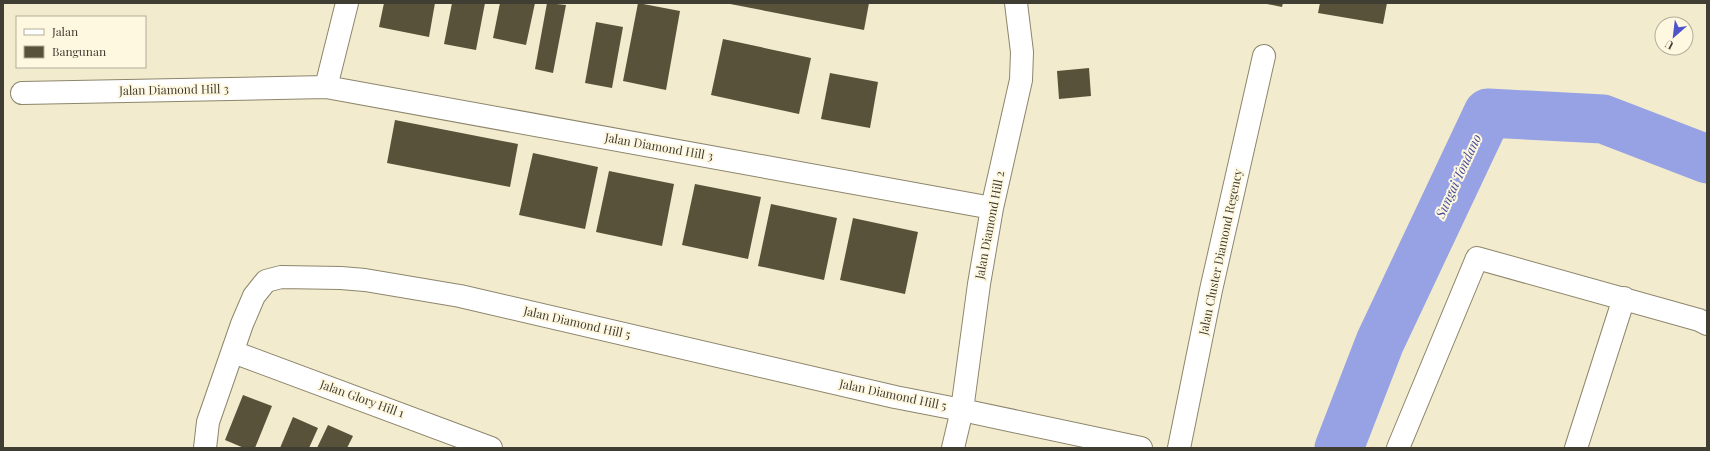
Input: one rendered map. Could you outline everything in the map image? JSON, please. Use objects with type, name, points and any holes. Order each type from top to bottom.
[{"type":"street","points":[[326,86],[347,3]]},
{"type":"street","name":"Jalan Diamond Hill 2","points":[[953,448],[962,410],[979,284],[992,208],[1020,80],[1022,52],[1016,3]]},
{"type":"street","name":"Jalan Cluster Diamond Regency","points":[[1179,448],[1211,290],[1264,56]]},
{"type":"street","name":"Jalan Diamond Hill 3","points":[[22,93],[326,86],[992,208]]},
{"type":"street","points":[[1398,448],[1477,258],[1624,298],[1699,320],[1707,324]]},
{"type":"street","name":"Jalan Diamond Hill 5","points":[[205,448],[208,422],[242,324],[254,296],[266,281],[281,277],[341,278],[402,285],[460,296],[895,397],[962,410]]},
{"type":"street","points":[[1576,448],[1624,298]]},
{"type":"street","name":"Jalan Glory Hill 1","points":[[233,352],[387,408],[491,448]]},
{"type":"street","points":[[962,410],[1141,448]]},
{"type":"building","points":[[384,3],[435,3],[429,37],[379,27]]},
{"type":"building","points":[[452,3],[485,3],[476,50],[444,44]]},
{"type":"building","points":[[500,3],[535,3],[526,45],[493,38]]},
{"type":"building","points":[[547,3],[566,5],[553,73],[535,69]]},
{"type":"building","points":[[638,3],[680,11],[666,90],[623,81]]},
{"type":"building","points":[[725,3],[869,3],[864,30]]},
{"type":"building","points":[[1262,3],[1283,3],[1282,7]]},
{"type":"building","points":[[1320,3],[1387,3],[1383,24],[1318,13]]},
{"type":"building","points":[[596,22],[623,27],[612,88],[585,83]]},
{"type":"building","points":[[723,39],[811,58],[799,114],[711,95]]},
{"type":"building","points":[[1089,68],[1091,96],[1059,99],[1057,71]]},
{"type":"building","points":[[830,73],[878,82],[870,128],[821,119]]},
{"type":"building","points":[[395,120],[518,144],[510,187],[387,163]]},
{"type":"building","points":[[533,153],[598,167],[585,229],[519,215]]},
{"type":"building","points":[[609,171],[674,184],[662,246],[596,232]]},
{"type":"building","points":[[695,184],[761,197],[748,259],[682,245]]},
{"type":"building","points":[[771,204],[837,218],[824,280],[758,266]]},
{"type":"building","points":[[853,218],[918,232],[905,294],[840,280]]},
{"type":"building","points":[[243,395],[272,406],[255,448],[244,448],[225,440]]},
{"type":"building","points":[[293,417],[318,428],[309,448],[280,448]]},
{"type":"building","points":[[328,425],[353,436],[347,448],[317,448]]},
{"type":"waterway","name":"Sungai Tondano","points":[[1339,448],[1380,342],[1488,113],[1603,119],[1707,159]]}]
